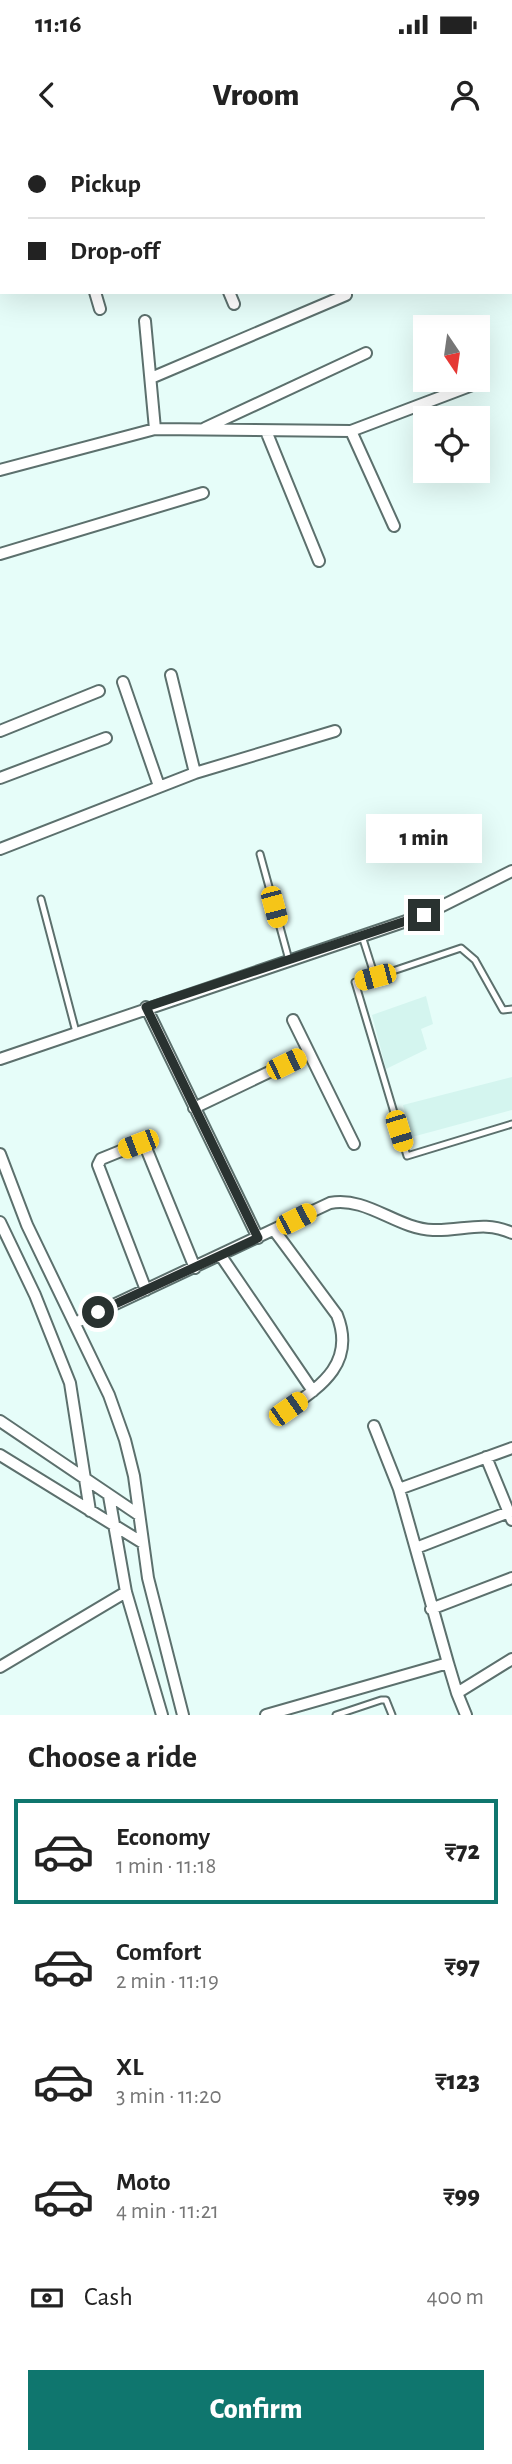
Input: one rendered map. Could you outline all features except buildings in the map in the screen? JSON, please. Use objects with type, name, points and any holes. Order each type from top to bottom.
[{"type":"street","points":[[96,294],[100,309]]},
{"type":"street","points":[[230,294],[234,304]]},
{"type":"street","points":[[151,378],[346,295]]},
{"type":"street","points":[[145,321],[155,429]]},
{"type":"street","points":[[203,430],[366,353]]},
{"type":"street","points":[[0,470],[155,429],[351,431],[455,392]]},
{"type":"street","points":[[266,431],[319,561]]},
{"type":"street","points":[[351,431],[394,526]]},
{"type":"street","points":[[0,554],[203,493]]},
{"type":"street","points":[[171,675],[195,773]]},
{"type":"street","points":[[123,682],[159,786]]},
{"type":"street","points":[[0,731],[99,691]]},
{"type":"street","points":[[0,849],[195,773],[335,731]]},
{"type":"street","points":[[0,778],[106,738]]},
{"type":"street","points":[[0,1059],[146,1007],[424,915],[512,871]]},
{"type":"street","points":[[146,1007],[258,1238]]},
{"type":"street","points":[[293,1020],[354,1144]]},
{"type":"street","points":[[194,1108],[309,1053]]},
{"type":"street","points":[[146,1290],[98,1165],[101,1159],[138,1144],[146,1148],[195,1268]]},
{"type":"street","points":[[0,1154],[27,1225],[109,1395],[125,1440],[140,1541],[158,1627],[183,1715]]},
{"type":"street","points":[[75,1323],[221,1256],[319,1207],[341,1201],[430,1230],[495,1225],[512,1233]]},
{"type":"street","points":[[0,1222],[35,1295],[69,1383],[90,1511]]},
{"type":"street","points":[[274,1230],[337,1315],[341,1326],[340,1350],[333,1372],[327,1381],[288,1409]]},
{"type":"street","points":[[221,1256],[313,1391]]},
{"type":"street","points":[[0,1421],[137,1514]]},
{"type":"street","points":[[374,1426],[399,1489],[431,1609],[466,1715]]},
{"type":"street","points":[[399,1489],[512,1448]]},
{"type":"street","points":[[0,1455],[140,1541]]},
{"type":"street","points":[[416,1548],[510,1516],[486,1457]]},
{"type":"street","points":[[109,1496],[120,1529],[126,1592],[162,1715]]},
{"type":"street","points":[[431,1609],[512,1578]]},
{"type":"street","points":[[0,1667],[126,1592]]},
{"type":"street","points":[[457,1693],[512,1659]]},
{"type":"street","points":[[266,1715],[448,1662]]},
{"type":"lane","points":[[260,854],[289,960]]},
{"type":"lane","points":[[41,899],[76,1032]]},
{"type":"lane","points":[[362,936],[375,977]]},
{"type":"lane","points":[[512,1009],[503,1010],[475,960],[461,948],[355,982],[407,1156],[512,1124]]},
{"type":"lane","points":[[336,1715],[381,1700],[386,1700],[392,1715]]},
{"type":"shaded area","points":[[426,996],[433,1024],[421,1029],[427,1049],[386,1069],[372,1015]]},
{"type":"shaded area","points":[[512,1077],[512,1110],[412,1137],[403,1105]]},
{"type":"route","points":[[98,1312],[258,1238],[146,1007],[424,915]]}]
